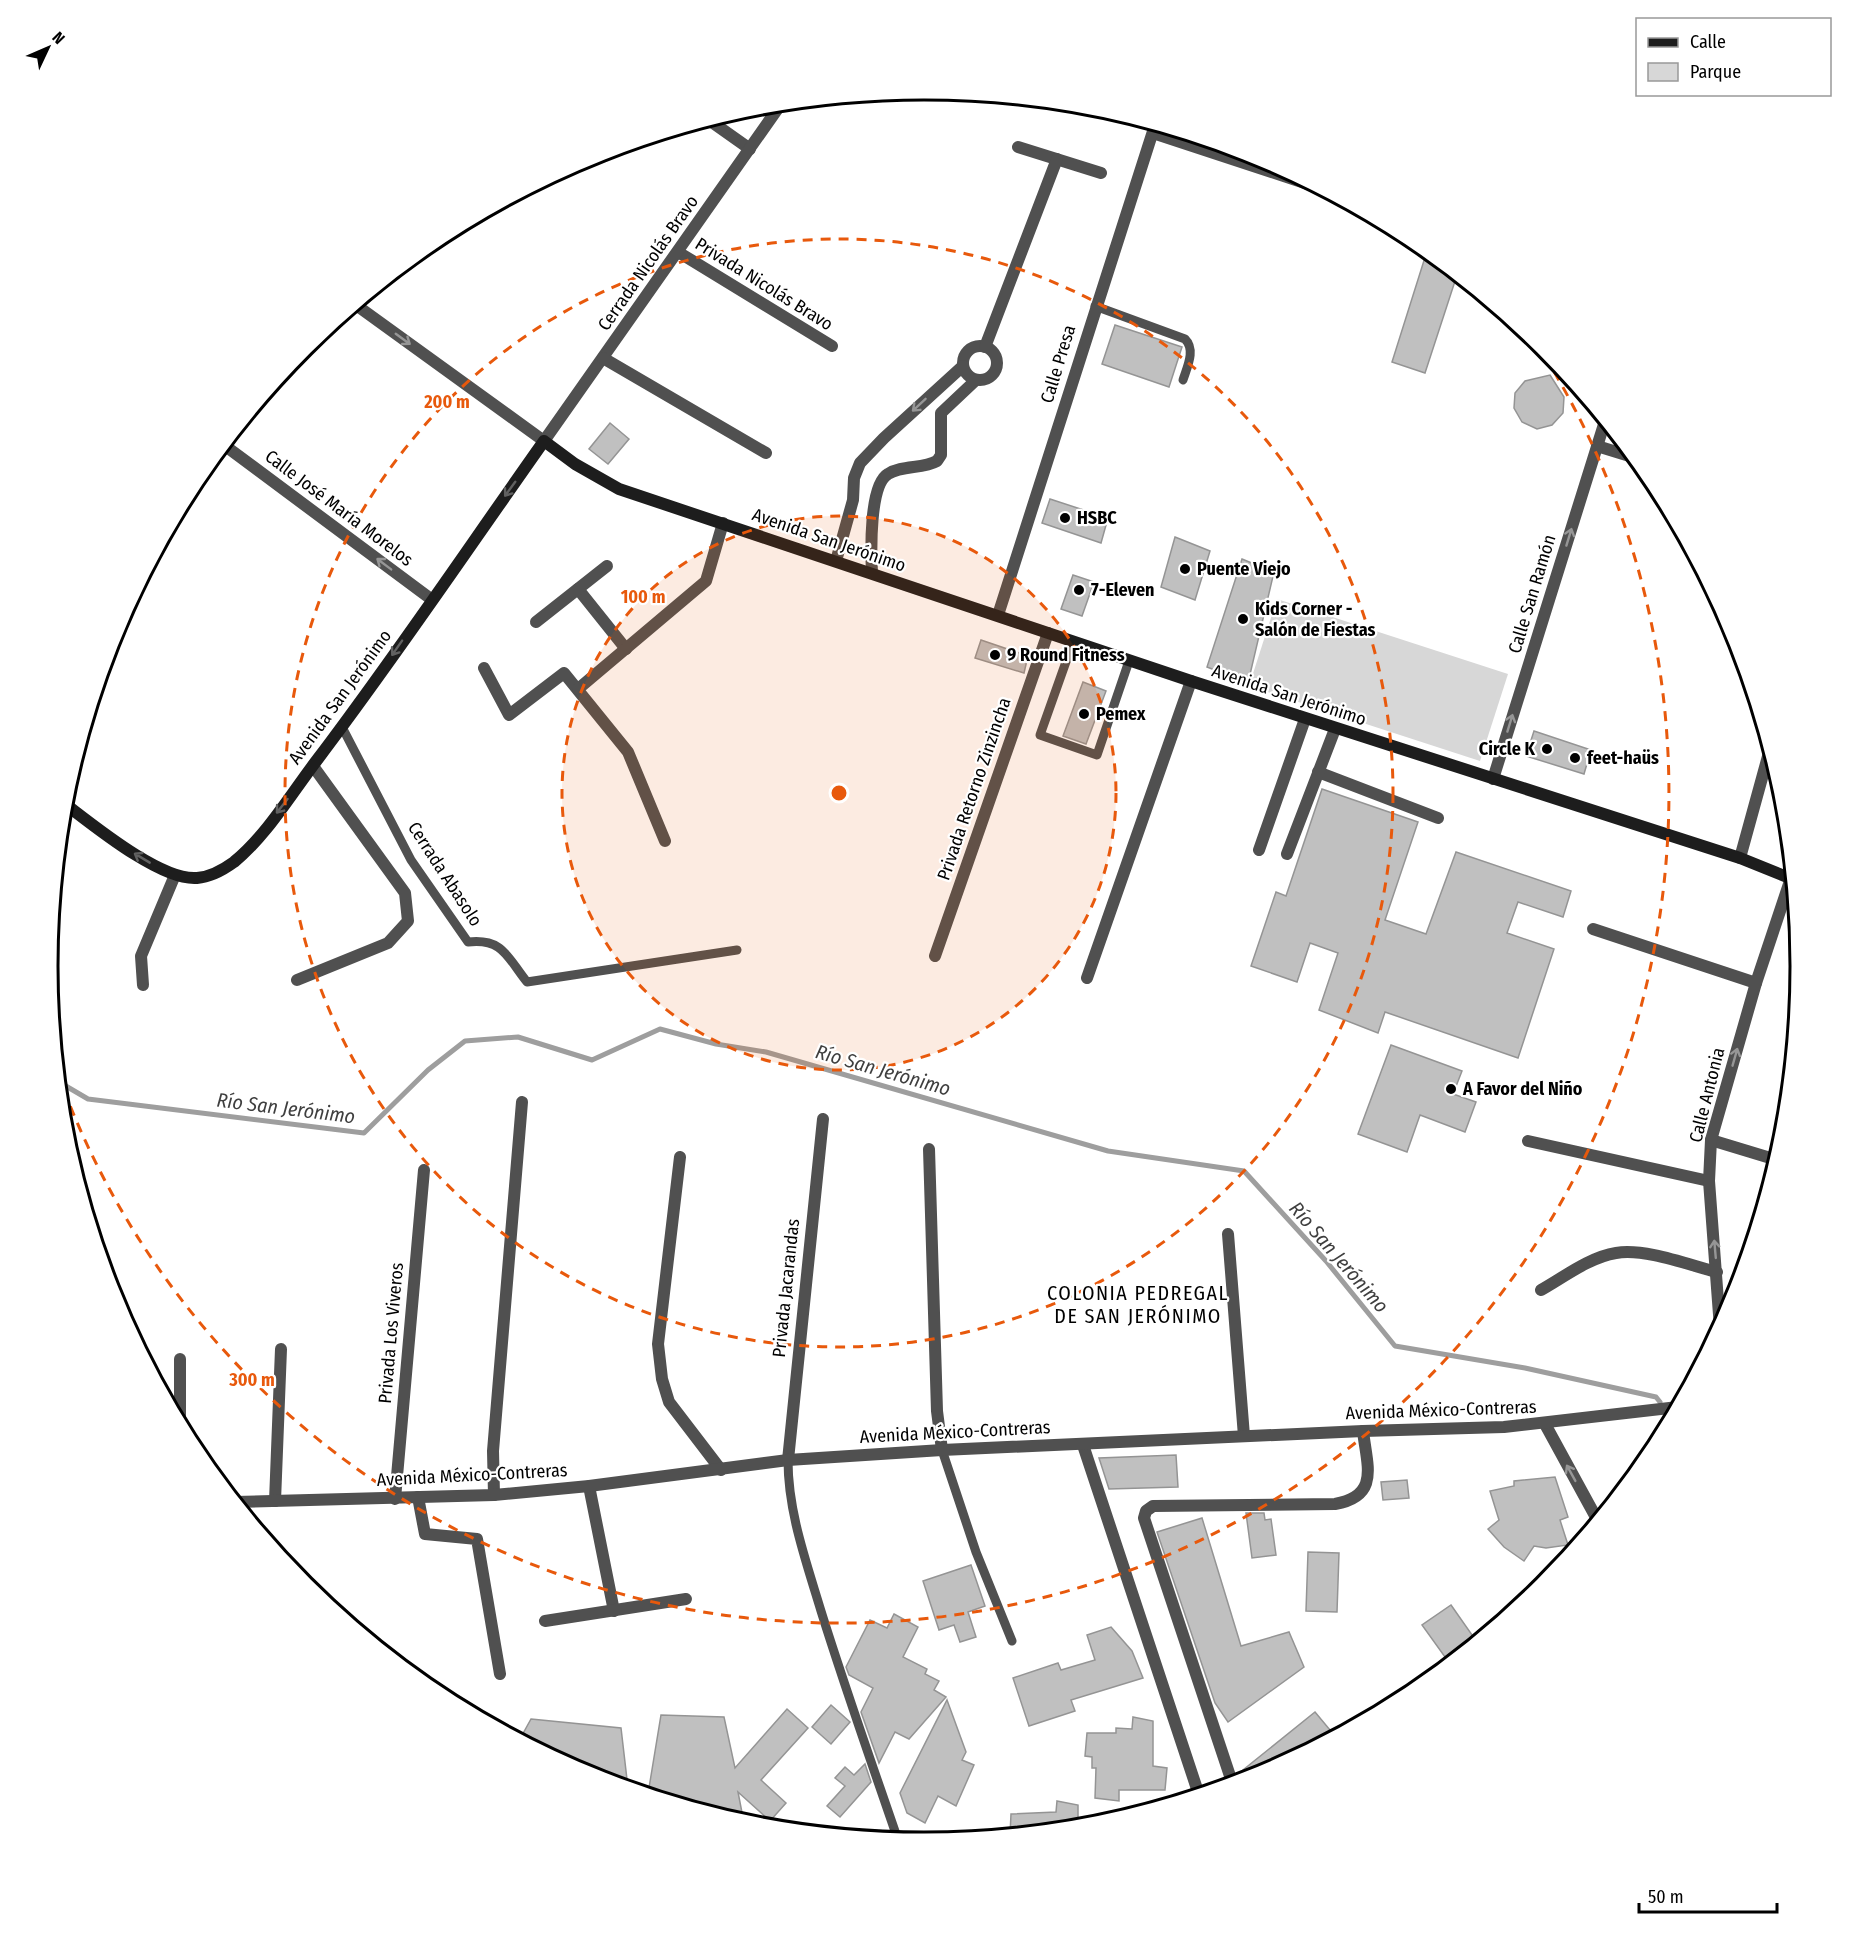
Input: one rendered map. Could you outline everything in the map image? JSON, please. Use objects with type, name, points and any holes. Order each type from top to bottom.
[{"type":"main road","name":"Avenida San Jerónimo","points":[[73,810],[122,846],[175,875],[196,878],[217,873],[234,861],[257,838],[342,727],[544,441],[575,464],[619,489],[1335,729],[1740,858],[1785,877]]},
{"type":"street","name":"Cerrada Nicolás Bravo","points":[[544,441],[774,114]]},
{"type":"street","points":[[717,126],[750,149]]},
{"type":"street","name":"Calle Presa","points":[[998,615],[1095,306],[1153,131]]},
{"type":"street","points":[[1196,144],[1223,154]]},
{"type":"street","points":[[1018,147],[1101,173]]},
{"type":"street","points":[[985,346],[1057,159]]},
{"type":"street","name":"Privada Nicolás Bravo","points":[[678,252],[832,346]]},
{"type":"street","points":[[361,309],[544,441]]},
{"type":"street","points":[[976,380],[965,372],[963,360],[969,350],[985,346]]},
{"type":"street","points":[[872,573],[872,533],[882,479],[890,472],[937,461],[941,455],[941,413],[976,380],[989,378],[996,368],[995,355],[985,346]]},
{"type":"street","points":[[603,358],[766,453]]},
{"type":"street","points":[[836,561],[853,500],[856,469],[892,430],[963,366]]},
{"type":"street","name":"Calle San Ramón","points":[[1493,779],[1603,428]]},
{"type":"street","points":[[1597,446],[1623,454]]},
{"type":"street","name":"Calle José María Morelos","points":[[230,449],[431,599]]},
{"type":"street","points":[[578,689],[706,581],[723,523]]},
{"type":"street","points":[[536,622],[607,566]]},
{"type":"street","points":[[578,589],[626,649]]},
{"type":"street","name":"Privada Retorno Zinzincha","points":[[935,956],[1048,633]]},
{"type":"street","points":[[484,668],[509,714],[564,673],[628,752],[665,841]]},
{"type":"street","points":[[1087,978],[1191,681]]},
{"type":"street","points":[[1259,850],[1305,719]]},
{"type":"street","points":[[1287,854],[1335,729]]},
{"type":"street","points":[[1740,858],[1766,763]]},
{"type":"street","points":[[297,980],[388,943],[408,921],[405,893],[313,766]]},
{"type":"street","points":[[1318,772],[1438,818]]},
{"type":"street","points":[[143,985],[141,956],[175,875]]},
{"type":"street","name":"Calle Antonia","points":[[1719,1310],[1709,1181],[1711,1140],[1756,983],[1787,891]]},
{"type":"street","points":[[1593,929],[1756,983]]},
{"type":"street","points":[[494,1495],[493,1451],[522,1102]]},
{"type":"street","name":"Privada Jacarandas","points":[[788,1460],[823,1119]]},
{"type":"street","points":[[1711,1140],[1769,1157]]},
{"type":"street","points":[[1528,1141],[1709,1181]]},
{"type":"street","points":[[929,1149],[937,1411],[942,1450]]},
{"type":"street","points":[[680,1157],[658,1344],[662,1378],[669,1402],[721,1470]]},
{"type":"street","name":"Privada Los Viveros","points":[[395,1499],[424,1170]]},
{"type":"street","points":[[1228,1234],[1244,1436]]},
{"type":"street","points":[[1541,1290],[1597,1259],[1617,1252],[1640,1254],[1718,1272]]},
{"type":"street","points":[[275,1501],[280,1350]]},
{"type":"street","points":[[180,1359],[180,1407]]},
{"type":"street","name":"Avenida México-Contreras","points":[[244,1502],[494,1495],[589,1486],[788,1460],[942,1450],[1545,1424],[1669,1408]]},
{"type":"street","points":[[1545,1424],[1595,1515]]},
{"type":"street","points":[[1230,1777],[1144,1518],[1146,1511],[1153,1506],[1335,1504],[1351,1501],[1363,1492],[1368,1476],[1363,1431]]},
{"type":"street","points":[[1083,1445],[1197,1789]]},
{"type":"street","points":[[589,1486],[614,1611]]},
{"type":"street","points":[[418,1497],[425,1534],[477,1539],[500,1674]]},
{"type":"street","points":[[545,1621],[686,1599]]},
{"type":"lane","points":[[1095,306],[1185,339],[1190,344],[1191,351],[1183,380]]},
{"type":"lane","points":[[1073,642],[1040,735],[1049,739],[1097,755],[1129,661]]},
{"type":"lane","name":"Cerrada Abasolo","points":[[342,727],[411,860],[468,942],[486,940],[497,945],[527,982],[737,950]]},
{"type":"lane","points":[[942,1450],[976,1552],[1012,1641]]},
{"type":"lane","points":[[788,1460],[788,1485],[796,1529],[832,1646],[895,1831]]},
{"type":"green space","points":[[1277,599],[1508,674],[1480,761],[1249,686]]},
{"type":"building","points":[[1424,259],[1455,281],[1425,373],[1392,362]]},
{"type":"building","points":[[1115,325],[1182,347],[1169,387],[1102,364]]},
{"type":"building","points":[[1550,375],[1564,397],[1563,413],[1552,425],[1537,429],[1522,422],[1514,408],[1515,393],[1525,381]]},
{"type":"building","points":[[610,423],[629,439],[608,464],[589,449]]},
{"type":"building","name":"HSBC","points":[[1050,499],[1108,518],[1101,543],[1042,523]]},
{"type":"building","name":"Puente Viejo","points":[[1175,537],[1210,551],[1195,600],[1161,587]]},
{"type":"building","name":"Kids Corner - Salón de Fiestas","points":[[1242,559],[1274,572],[1248,683],[1207,667]]},
{"type":"building","name":"7-Eleven","points":[[1073,575],[1094,582],[1082,616],[1061,609]]},
{"type":"building","name":"9 Round Fitness","points":[[981,640],[1028,656],[1024,673],[975,658]]},
{"type":"building","name":"Pemex","points":[[1083,682],[1106,691],[1086,744],[1063,736]]},
{"type":"building","points":[[1534,731],[1591,750],[1584,774],[1526,756]]},
{"type":"building","points":[[1322,789],[1418,822],[1385,920],[1426,934],[1456,852],[1571,891],[1563,917],[1518,902],[1507,933],[1554,949],[1518,1058],[1385,1012],[1378,1033],[1319,1010],[1338,953],[1310,943],[1297,982],[1251,966],[1276,892],[1286,896]]},
{"type":"building","name":"A Favor del Niño","points":[[1391,1045],[1462,1071],[1453,1094],[1476,1102],[1465,1132],[1420,1115],[1407,1152],[1358,1134]]},
{"type":"building","points":[[1176,1455],[1178,1487],[1109,1489],[1099,1458]]},
{"type":"building","points":[[1555,1477],[1568,1517],[1560,1520],[1568,1545],[1546,1548],[1534,1546],[1524,1561],[1504,1547],[1488,1529],[1499,1520],[1490,1491],[1514,1486],[1514,1481]]},
{"type":"building","points":[[1407,1480],[1409,1498],[1383,1500],[1381,1482]]},
{"type":"building","points":[[1246,1513],[1264,1513],[1265,1520],[1271,1519],[1276,1555],[1252,1558]]},
{"type":"building","points":[[1202,1518],[1241,1646],[1289,1632],[1304,1667],[1228,1722],[1215,1703],[1157,1532]]},
{"type":"building","points":[[1308,1552],[1339,1553],[1337,1612],[1306,1611]]},
{"type":"building","points":[[971,1565],[985,1606],[968,1612],[976,1637],[960,1642],[954,1625],[939,1630],[923,1581]]},
{"type":"building","points":[[1451,1605],[1473,1636],[1446,1658],[1422,1625]]},
{"type":"building","points":[[894,1614],[918,1627],[903,1657],[927,1669],[925,1674],[939,1681],[934,1690],[946,1697],[909,1739],[895,1732],[879,1763],[861,1712],[873,1688],[849,1675],[846,1667],[870,1620],[887,1628]]},
{"type":"building","points":[[1111,1627],[1132,1651],[1143,1678],[1071,1700],[1075,1711],[1029,1726],[1013,1678],[1058,1663],[1061,1670],[1095,1660],[1087,1635]]},
{"type":"building","points":[[947,1700],[966,1752],[962,1760],[974,1765],[956,1806],[938,1796],[925,1823],[907,1813],[900,1793]]},
{"type":"building","points":[[831,1705],[850,1722],[831,1744],[812,1727]]},
{"type":"building","points":[[787,1709],[808,1728],[761,1780],[786,1803],[772,1819],[766,1818],[738,1792],[742,1813],[649,1788],[661,1715],[724,1717],[735,1768]]},
{"type":"building","points":[[1315,1712],[1331,1731],[1308,1743],[1238,1774]]},
{"type":"building","points":[[1133,1717],[1153,1721],[1153,1766],[1167,1768],[1165,1790],[1119,1790],[1119,1801],[1095,1798],[1096,1768],[1092,1768],[1092,1757],[1085,1756],[1087,1733],[1116,1733],[1116,1728],[1132,1729]]},
{"type":"building","points":[[531,1719],[621,1728],[627,1780],[593,1767],[523,1733]]},
{"type":"building","points":[[865,1764],[871,1782],[840,1817],[827,1806],[845,1786],[835,1778],[845,1767],[854,1775]]},
{"type":"building","points":[[1057,1801],[1078,1805],[1078,1818],[1010,1828],[1011,1814],[1056,1812]]},
{"type":"waterway","name":"Río San Jerónimo","points":[[67,1087],[88,1099],[364,1133],[428,1070],[465,1041],[518,1037],[592,1060],[660,1029],[716,1044],[766,1052],[1108,1151],[1244,1171],[1326,1261],[1395,1346],[1525,1368],[1656,1397],[1660,1402]]},
{"type":"place","name":"HSBC","points":[[1065,518]]},
{"type":"place","name":"Puente Viejo","points":[[1185,569]]},
{"type":"place","name":"7-Eleven","points":[[1079,590]]},
{"type":"place","name":"Kids Corner - Salón de Fiestas","points":[[1243,619]]},
{"type":"place","name":"9 Round Fitness","points":[[995,655]]},
{"type":"place","name":"Pemex","points":[[1084,714]]},
{"type":"place","name":"Circle K","points":[[1547,749]]},
{"type":"place","name":"feet-haüs","points":[[1575,758]]},
{"type":"place","name":"A Favor del Niño","points":[[1451,1089]]},
{"type":"district","name":"COLONIA PEDREGAL DE SAN JERÓNIMO","points":[[1138,1304]]}]
